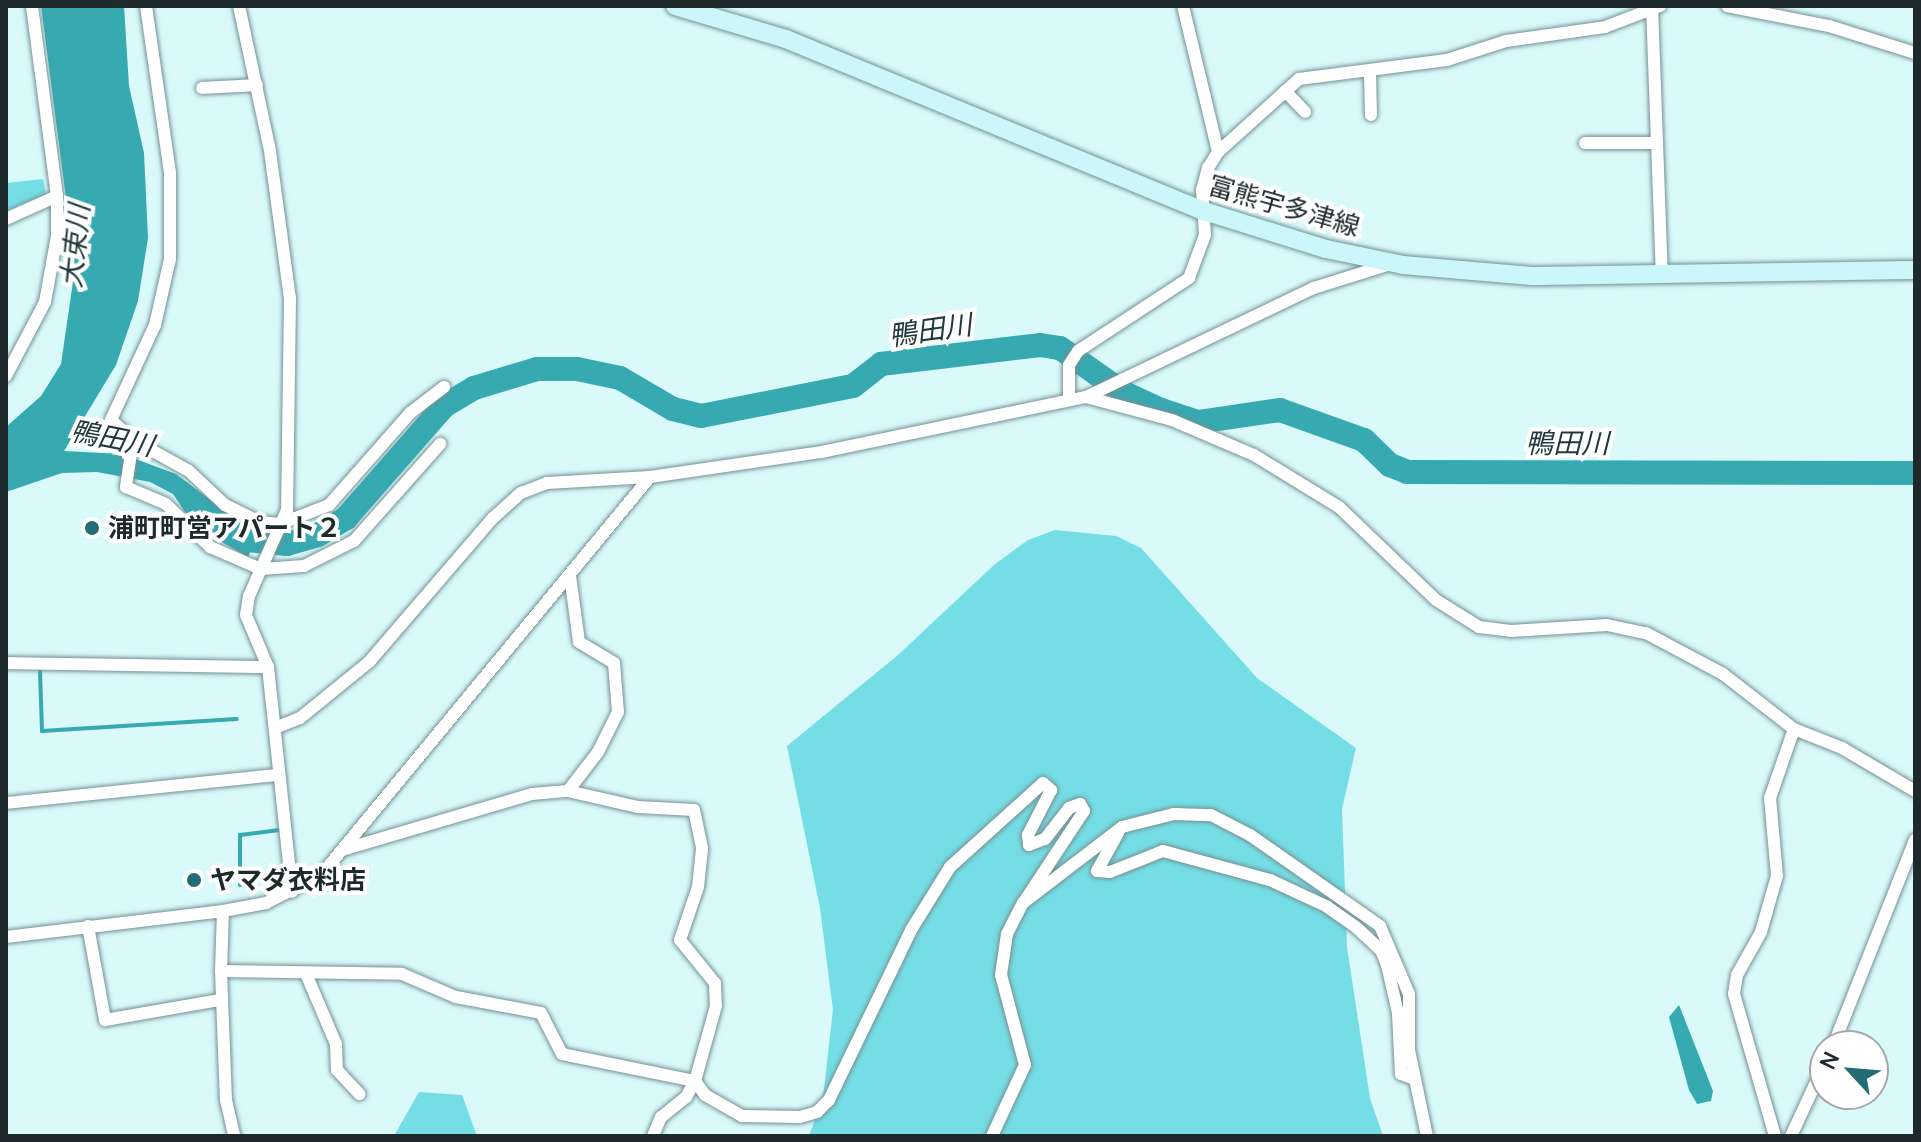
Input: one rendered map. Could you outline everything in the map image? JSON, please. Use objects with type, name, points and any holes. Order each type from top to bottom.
[{"type":"main road","name":"富熊宇多津線","points":[[675,6],[839,60],[1204,211],[1326,249],[1394,263],[1532,276],[1915,270]]},
{"type":"street","points":[[6,376],[45,302],[57,196],[32,6]]},
{"type":"street","points":[[146,6],[170,173],[170,259],[155,325],[111,420],[133,440],[189,471],[225,505],[260,522],[280,524],[329,505],[410,413],[444,387]]},
{"type":"street","points":[[239,6],[257,85],[290,298],[291,456],[287,510],[261,569],[246,615],[268,667],[292,892]]},
{"type":"street","points":[[1183,6],[1218,152]]},
{"type":"street","points":[[1727,6],[1829,26],[1915,53]]},
{"type":"street","points":[[1069,398],[1069,365],[1078,351],[1189,278],[1205,235],[1202,190],[1218,152],[1285,91],[1312,76],[1370,72],[1447,60],[1506,41],[1605,27],[1655,7],[1662,276]]},
{"type":"street","points":[[1370,72],[1371,115]]},
{"type":"street","points":[[202,88],[257,85]]},
{"type":"street","points":[[1285,91],[1305,112]]},
{"type":"street","points":[[1585,143],[1657,143]]},
{"type":"street","points":[[6,219],[57,196]]},
{"type":"street","points":[[1086,397],[1101,387],[1314,288],[1394,263]]},
{"type":"street","points":[[275,728],[300,718],[369,662],[493,518],[521,493],[547,483],[650,477],[822,452],[1069,398],[1086,397],[1172,420],[1254,455],[1339,507],[1436,600],[1479,627],[1511,631],[1607,625],[1646,633],[1723,674],[1794,729],[1842,748],[1915,791]]},
{"type":"street","points":[[133,440],[126,487],[166,504],[210,547],[261,569],[304,566],[354,541],[440,444]]},
{"type":"street","points":[[6,937],[223,911],[292,892],[327,868],[650,477]]},
{"type":"street","points":[[568,791],[598,752],[618,712],[614,663],[579,642],[570,575]]},
{"type":"street","points":[[6,663],[268,667]]},
{"type":"street","points":[[1775,1136],[1745,1017],[1734,994],[1737,975],[1761,932],[1777,876],[1770,798],[1794,729]]},
{"type":"street","points":[[6,803],[278,775]]},
{"type":"street","points":[[221,971],[307,976],[402,974],[456,997],[541,1013],[562,1054],[695,1081],[705,1095],[742,1116],[817,1112],[829,1100],[911,930],[950,867],[1043,783],[1051,790],[1028,835],[1029,845],[1045,839],[1069,808],[1080,804],[1084,811],[1023,903],[1007,934],[1001,975],[1025,1065],[992,1136]]},
{"type":"street","points":[[342,850],[435,819],[532,794],[568,791],[638,807],[694,810],[702,849],[698,887],[680,940],[715,983],[716,1006],[695,1081],[686,1097],[661,1117],[653,1136]]},
{"type":"street","points":[[1023,903],[1122,827],[1174,814],[1211,815],[1318,879],[1380,926],[1409,994],[1414,1079],[1427,1136]]},
{"type":"street","points":[[1122,827],[1097,871],[1110,872],[1163,851],[1270,880],[1326,906],[1357,928],[1381,950],[1387,965],[1398,1013],[1401,1074],[1414,1079]]},
{"type":"street","points":[[1839,1030],[1915,840]]},
{"type":"street","points":[[223,911],[220,1000],[226,1100],[234,1136]]},
{"type":"street","points":[[88,926],[105,1020],[220,1000]]},
{"type":"street","points":[[307,976],[336,1044],[337,1070],[359,1094]]},
{"type":"street","points":[[1791,1136],[1809,1097]]},
{"type":"shaded area","points":[[43,179],[46,194],[6,211],[6,183]]},
{"type":"shaded area","points":[[1055,530],[1116,536],[1141,548],[1257,678],[1356,748],[1342,809],[1347,947],[1370,1098],[1383,1136],[809,1136],[823,1098],[833,1010],[820,908],[787,746],[898,655],[994,565],[1028,540]]},
{"type":"shaded area","points":[[419,1092],[462,1095],[477,1136],[394,1136]]},
{"type":"water","name":"大束川","points":[[41,6],[124,6],[129,86],[144,153],[148,238],[138,301],[116,365],[64,451],[122,454],[176,474],[216,504],[261,526],[248,557],[195,527],[173,494],[150,482],[97,472],[62,473],[6,492],[6,427],[41,396],[61,364],[75,268]]},
{"type":"water","points":[[1679,1005],[1713,1091],[1711,1101],[1697,1104],[1689,1090],[1669,1017]]},
{"type":"waterway","name":"鴨田川","points":[[225,527],[248,540],[287,544],[318,535],[346,518],[444,406],[474,388],[537,369],[577,369],[620,378],[673,409],[701,416],[853,386],[881,364],[1040,345],[1060,348],[1124,393],[1161,410],[1198,422],[1280,410],[1364,440],[1390,465],[1407,472],[1915,473]]},
{"type":"waterway","points":[[40,671],[42,731],[237,719]]},
{"type":"waterway","points":[[240,885],[240,835],[280,830]]},
{"type":"place","name":"浦町町営アパート２","points":[[92,528]]},
{"type":"place","name":"ヤマダ衣料店","points":[[194,880]]}]
